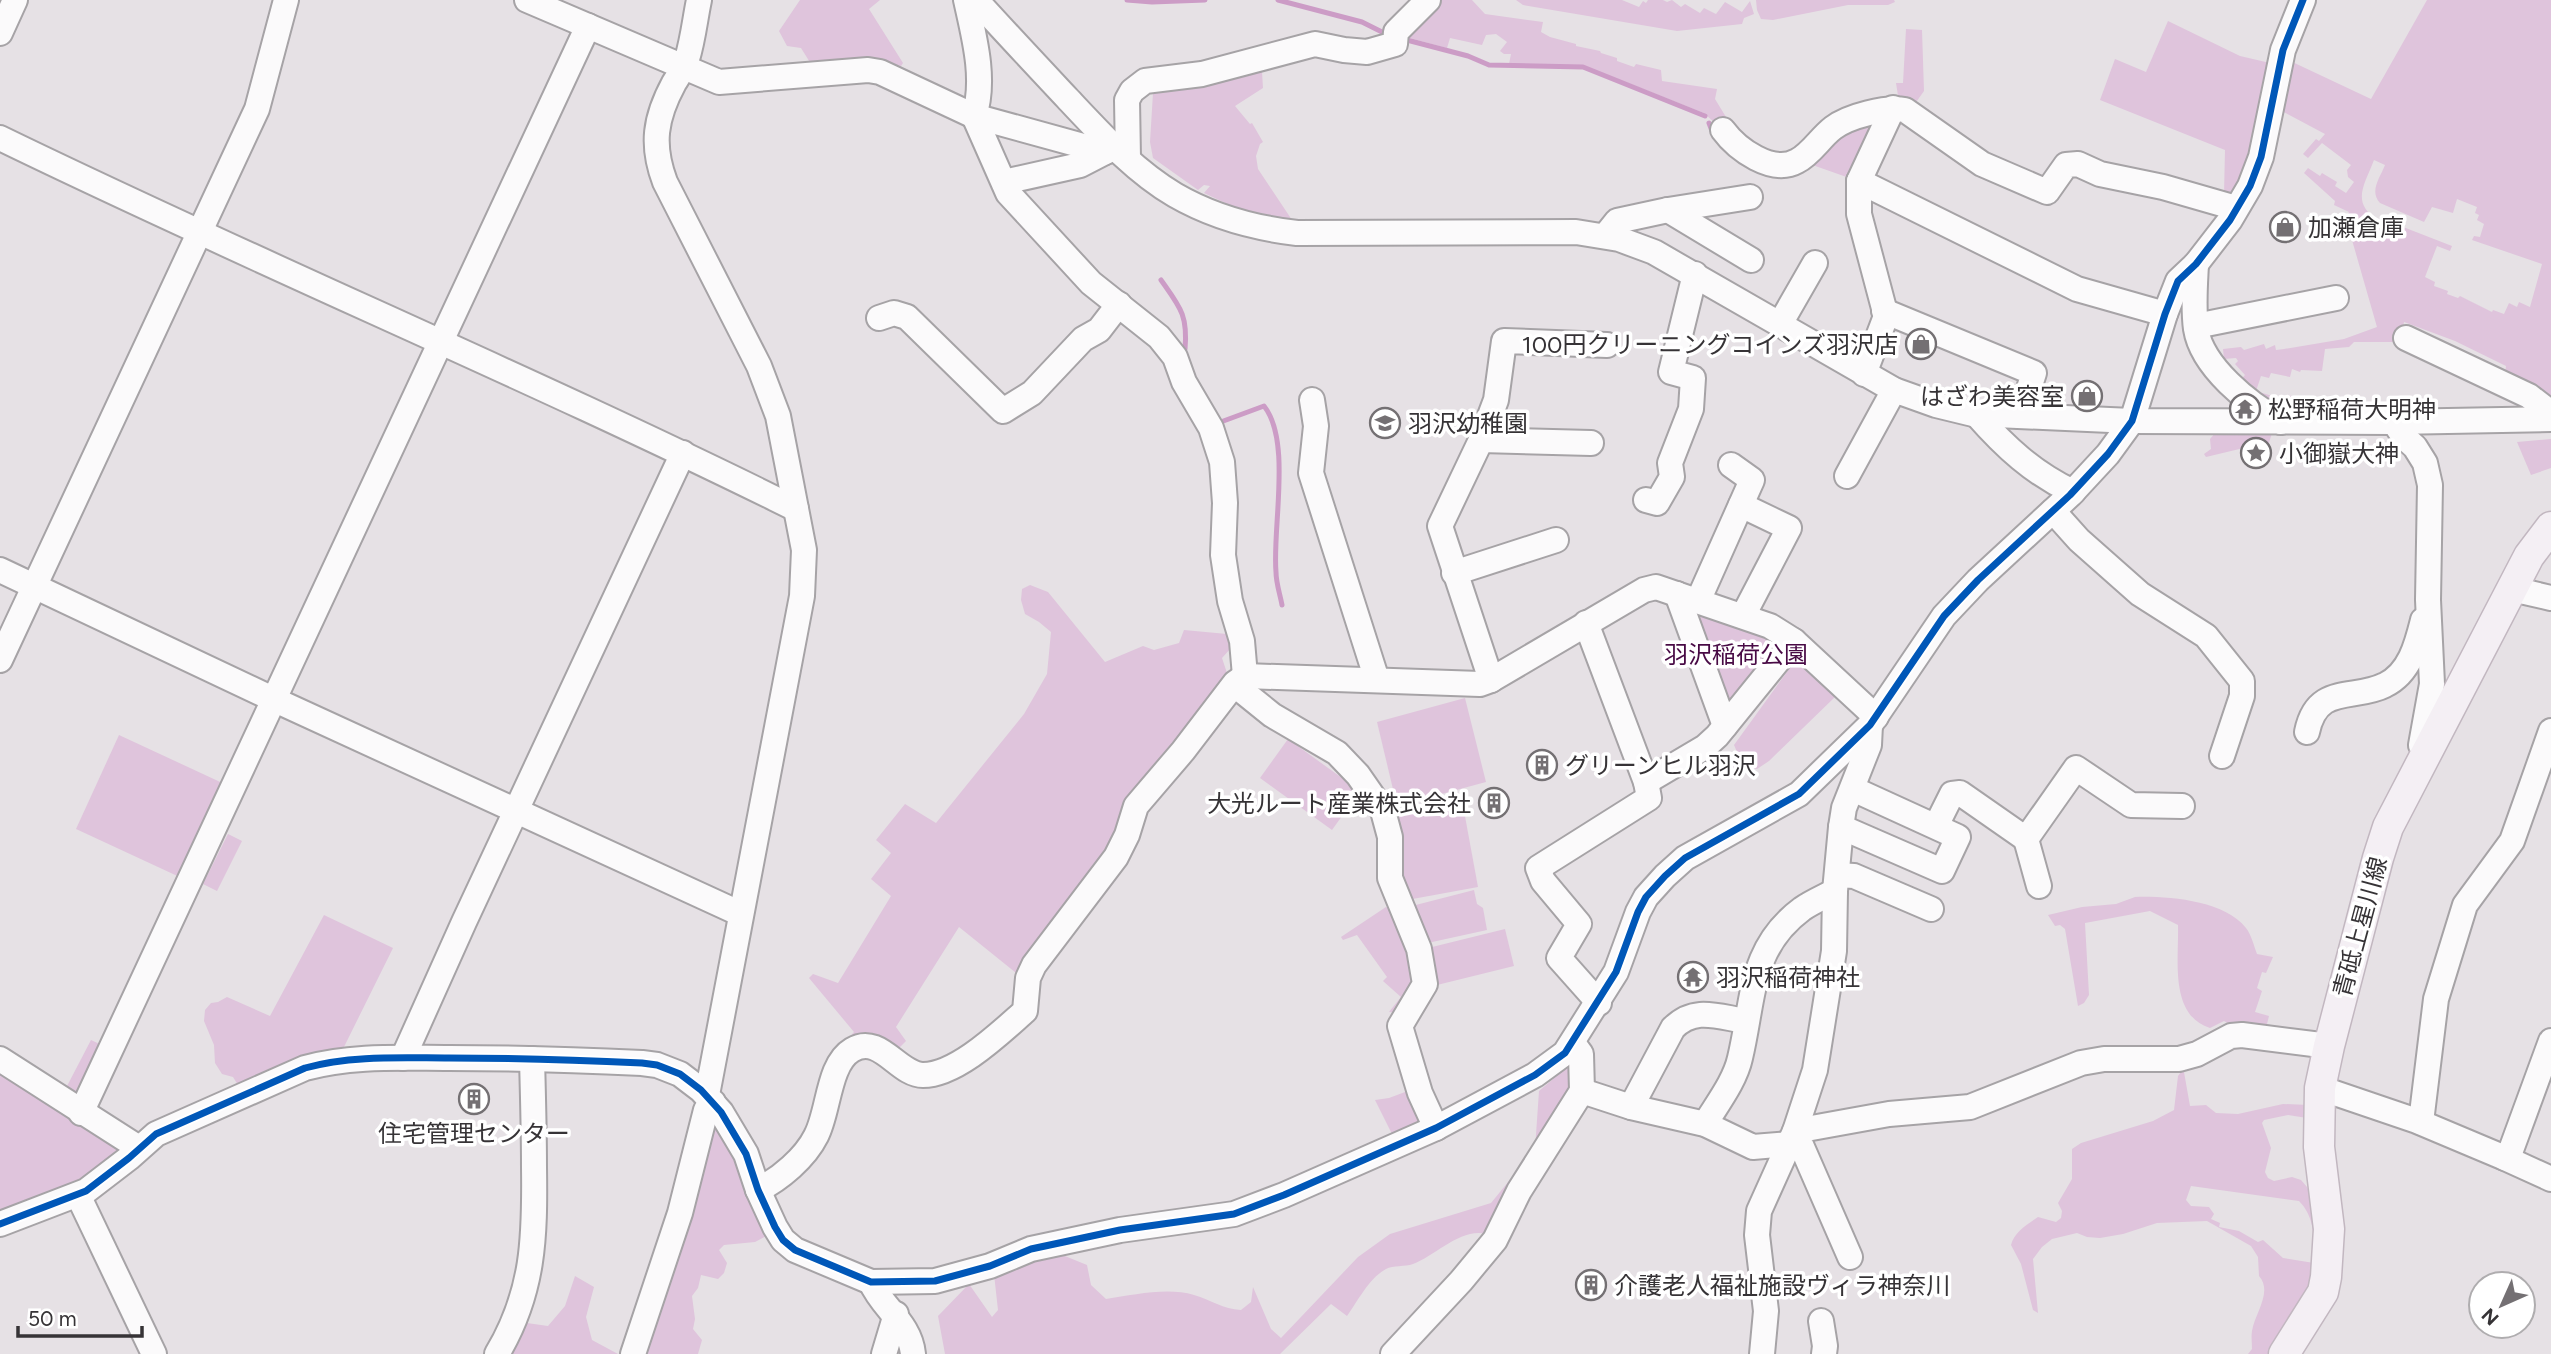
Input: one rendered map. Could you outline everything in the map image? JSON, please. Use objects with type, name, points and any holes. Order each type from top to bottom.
[{"type":"main road","name":"青砥上星川線","points":[[2284,1354],[2323,1292],[2327,1273],[2329,1229],[2319,1147],[2320,1088],[2388,827],[2529,556],[2551,527]]},
{"type":"street","points":[[0,33],[15,0]]},
{"type":"street","points":[[0,660],[257,109],[286,0]]},
{"type":"street","points":[[527,0],[719,82],[868,69],[880,72],[974,116],[1116,152]]},
{"type":"street","points":[[633,1354],[680,1213],[710,1099],[741,914],[802,596],[804,550],[778,416],[759,366],[665,182],[657,160],[655,143],[659,121],[673,84],[684,68],[699,0]]},
{"type":"street","points":[[1116,152],[1127,100],[1132,91],[1144,81],[1202,74],[1315,44],[1367,52],[1386,48],[1395,44],[1396,33],[1428,0]]},
{"type":"street","points":[[0,1224],[78,1195],[114,1171],[156,1134],[305,1068],[330,1061],[403,1058],[533,1059],[657,1065],[680,1074],[710,1099],[746,1154],[758,1190],[783,1240],[795,1250],[871,1282],[935,1281],[990,1266],[1031,1249],[1075,1239],[1234,1214],[1284,1195],[1436,1128],[1535,1075],[1565,1053],[1599,1003],[1616,972],[1646,897],[1665,876],[1685,859],[1798,794],[1873,721],[1944,616],[1978,580],[2073,492],[2108,454],[2132,421],[2178,281],[2196,264],[2250,186],[2261,158],[2283,50],[2303,0]]},
{"type":"street","points":[[976,1],[1116,152],[1173,193],[1199,207],[1269,230],[1297,233],[1576,232],[1605,236],[1654,251],[1894,390],[1936,405],[1976,414],[2132,421],[2394,422],[2551,419]]},
{"type":"street","points":[[976,1],[974,34],[978,105],[974,116],[1008,193],[1091,283],[1159,337],[1175,357],[1184,382],[1210,428],[1222,462],[1223,555],[1230,601],[1242,641],[1245,676],[1241,690],[1272,715],[1337,753],[1383,811],[1390,837],[1391,878],[1419,949],[1425,984],[1401,1026],[1420,1093],[1436,1128]]},
{"type":"street","points":[[81,1113],[588,26]]},
{"type":"street","points":[[1723,130],[1749,153],[1764,161],[1783,165],[1797,161],[1835,127],[1864,115],[1892,108],[1905,110],[1982,164],[2047,192],[2066,166],[2078,164],[2100,174],[2163,187],[2236,208]]},
{"type":"street","points":[[1864,374],[1886,317],[1859,214],[1859,181],[1892,108]]},
{"type":"street","points":[[0,138],[139,205],[683,453],[796,509]]},
{"type":"street","points":[[1004,182],[1080,165],[1116,152]]},
{"type":"street","points":[[1859,181],[2077,289],[2165,314]]},
{"type":"street","points":[[1605,236],[1617,221],[1749,197]]},
{"type":"street","points":[[1668,210],[1751,260]]},
{"type":"street","points":[[1780,324],[1815,263]]},
{"type":"street","points":[[2196,264],[2196,326],[2200,345],[2233,387],[2263,412],[2281,422]]},
{"type":"street","points":[[1646,500],[1657,503],[1672,477],[1670,463],[1691,409],[1693,379],[1671,373],[1695,274]]},
{"type":"street","points":[[2196,326],[2336,298]]},
{"type":"street","points":[[879,318],[894,313],[906,317],[1003,411],[1032,393],[1083,338],[1098,330],[1119,304]]},
{"type":"street","points":[[1884,311],[2034,373],[2020,416]]},
{"type":"street","points":[[2406,338],[2529,396],[2551,413]]},
{"type":"street","points":[[1491,680],[1440,526],[1481,440],[1496,400],[1504,341],[1607,345]]},
{"type":"street","points":[[1847,476],[1894,390]]},
{"type":"street","points":[[1312,400],[1316,426],[1311,473],[1377,680]]},
{"type":"street","points":[[1976,414],[2001,442],[2029,467],[2073,492]]},
{"type":"street","points":[[2394,422],[2404,437],[2416,447],[2425,463],[2430,485],[2428,600],[2432,684],[2421,745],[2428,752]]},
{"type":"street","points":[[1481,440],[1591,443]]},
{"type":"street","points":[[403,1058],[683,453]]},
{"type":"street","points":[[1725,726],[1687,598],[1741,505],[1752,480],[1731,465]]},
{"type":"street","points":[[1741,505],[1790,528],[1743,617]]},
{"type":"street","points":[[2053,511],[2078,540],[2140,594],[2206,636],[2242,681],[2242,696],[2222,756]]},
{"type":"street","points":[[1454,573],[1556,540]]},
{"type":"street","points":[[0,570],[275,700],[741,914]]},
{"type":"street","points":[[758,1190],[780,1177],[816,1137],[823,1121],[836,1067],[850,1051],[861,1045],[873,1047],[919,1075],[929,1075],[973,1055],[1025,1011],[1028,978],[1034,965],[1116,857],[1127,835],[1136,806],[1235,684],[1245,676],[1480,684],[1644,590],[1656,587],[1770,626],[1794,641],[1873,721]]},
{"type":"street","points":[[2512,589],[2551,598]]},
{"type":"street","points":[[2307,733],[2309,720],[2329,698],[2386,685],[2398,676],[2416,647],[2428,600]]},
{"type":"street","points":[[1586,623],[1646,782],[1649,798],[1538,869],[1543,881],[1579,924],[1559,958],[1599,1003]]},
{"type":"street","points":[[1646,782],[1705,747],[1794,641]]},
{"type":"street","points":[[1762,1354],[1766,1311],[1757,1235],[1759,1211],[1792,1137],[1817,1057],[1834,951],[1840,827],[1844,808],[1869,745],[1873,721]]},
{"type":"street","points":[[2421,1122],[2436,999],[2465,905],[2512,841],[2551,732]]},
{"type":"street","points":[[2026,839],[2076,768],[2131,805],[2182,806]]},
{"type":"street","points":[[1840,827],[1942,871],[1958,837],[1853,789]]},
{"type":"street","points":[[1936,826],[1952,794],[1960,793],[2026,839],[2039,886]]},
{"type":"street","points":[[1705,1124],[1740,1061],[1755,975],[1763,954],[1776,935],[1804,908],[1836,883],[1854,876],[1931,909]]},
{"type":"street","points":[[1631,1107],[1673,1028],[1680,1022],[1690,1015],[1699,1014],[1746,1021]]},
{"type":"street","points":[[1582,1091],[1631,1107],[1705,1124],[1753,1147],[1889,1114],[1970,1107],[2081,1063],[2104,1059],[2179,1059],[2197,1054],[2231,1036],[2242,1035],[2329,1046]]},
{"type":"street","points":[[2505,1158],[2511,1150],[2551,1041]]},
{"type":"street","points":[[1393,1354],[1461,1281],[1494,1240],[1519,1191],[1582,1091],[1581,1054],[1573,1043]]},
{"type":"street","points":[[0,1059],[139,1148]]},
{"type":"street","points":[[496,1354],[514,1322],[522,1300],[534,1249],[533,1059]]},
{"type":"street","points":[[2320,1088],[2421,1122],[2551,1178]]},
{"type":"street","points":[[1792,1137],[1850,1256]]},
{"type":"street","points":[[78,1195],[154,1354]]},
{"type":"street","points":[[871,1282],[877,1296],[896,1314],[913,1346],[913,1354]]},
{"type":"street","points":[[884,1354],[896,1314]]},
{"type":"street","points":[[1821,1321],[1824,1354]]},
{"type":"green space","points":[[800,0],[880,0],[869,9],[903,63],[901,66],[870,59],[811,64],[801,48],[787,46],[779,31]]},
{"type":"green space","points":[[1437,0],[1472,0],[1485,14],[1543,22],[1541,32],[1550,37],[1600,51],[1634,67],[1636,64],[1661,70],[1662,81],[1717,89],[1715,99],[1726,117],[1717,125],[1704,113],[1585,66],[1509,64],[1511,54],[1500,51],[1507,42],[1496,34],[1486,35],[1482,45],[1450,38],[1447,48],[1402,36]]},
{"type":"green space","points":[[1516,0],[1622,0],[1639,7],[1643,1],[1646,3],[1648,0],[1672,0],[1681,7],[1685,4],[1700,13],[1704,8],[1716,14],[1725,2],[1742,12],[1750,1],[1754,14],[1744,18],[1742,24],[1677,31],[1523,5]]},
{"type":"green space","points":[[1756,0],[1895,2],[1888,5],[1848,5],[1773,20],[1761,19]]},
{"type":"green space","points":[[2427,0],[2551,0],[2551,395],[2541,395],[2505,375],[2506,366],[2455,341],[2404,322],[2400,342],[2354,342],[2349,347],[2325,349],[2322,371],[2300,372],[2292,369],[2290,377],[2271,373],[2269,378],[2261,376],[2256,391],[2285,400],[2287,395],[2291,396],[2291,413],[2279,413],[2238,383],[2245,375],[2235,364],[2238,361],[2236,358],[2224,359],[2223,349],[2241,347],[2244,350],[2264,344],[2266,349],[2275,345],[2276,350],[2284,349],[2344,339],[2377,327],[2352,240],[2341,230],[2349,212],[2334,205],[2335,201],[2304,173],[2308,168],[2320,176],[2322,173],[2337,182],[2335,186],[2346,193],[2354,182],[2348,177],[2347,170],[2351,165],[2322,143],[2308,158],[2303,154],[2316,139],[2319,141],[2325,134],[2276,108],[2286,59],[2371,99]],"holes":[[[2374,160],[2385,165],[2375,189],[2380,203],[2424,222],[2432,207],[2453,213],[2457,199],[2477,207],[2477,220],[2484,224],[2480,237],[2474,236],[2472,240],[2542,264],[2530,307],[2519,302],[2517,307],[2509,303],[2504,314],[2493,310],[2492,312],[2434,286],[2435,282],[2425,277],[2437,246],[2450,251],[2452,246],[2380,218],[2378,220],[2364,207],[2362,193]]]},
{"type":"green space","points":[[2168,21],[2240,56],[2270,63],[2251,149],[2233,195],[2224,194],[2225,150],[2100,100],[2115,59],[2146,72]]},
{"type":"green space","points":[[1906,29],[1922,30],[1924,91],[1914,105],[1899,102],[1896,83],[1903,83]]},
{"type":"green space","points":[[1262,72],[1263,88],[1235,106],[1250,124],[1252,123],[1263,142],[1256,156],[1258,169],[1294,223],[1271,220],[1269,215],[1236,208],[1204,193],[1210,186],[1204,185],[1198,190],[1153,158],[1150,142],[1153,93],[1159,89],[1208,85]]},
{"type":"green space","points":[[1885,114],[1855,180],[1804,162],[1835,133]]},
{"type":"green space","points":[[2216,432],[2272,433],[2263,462],[2257,464],[2252,446],[2206,457],[2204,454],[2211,449],[2210,439]]},
{"type":"green space","points":[[2551,439],[2551,468],[2531,475],[2517,442]]},
{"type":"green space","points":[[1030,585],[1048,592],[1105,662],[1143,646],[1154,650],[1179,643],[1184,630],[1227,634],[1231,648],[1222,658],[1231,685],[1118,837],[1025,980],[959,927],[896,1027],[906,1041],[895,1052],[829,1059],[854,1032],[809,978],[813,974],[838,983],[891,896],[871,879],[891,853],[876,840],[905,804],[936,823],[1024,714],[1047,674],[1051,632],[1025,614],[1021,600],[1022,589]]},
{"type":"green space","name":"羽沢稲荷公園","points":[[1686,604],[1787,641],[1725,716]]},
{"type":"green space","points":[[1802,664],[1836,696],[1769,761],[1757,769],[1748,767],[1736,778],[1728,756],[1737,752],[1734,745],[1792,665]]},
{"type":"green space","points":[[1465,698],[1486,782],[1397,806],[1377,722]]},
{"type":"green space","points":[[119,735],[231,787],[186,880],[76,829]]},
{"type":"green space","points":[[1288,739],[1360,791],[1332,830],[1260,778]]},
{"type":"green space","points":[[1462,800],[1478,887],[1407,900],[1391,813]]},
{"type":"green space","points":[[228,834],[242,841],[217,891],[203,884]]},
{"type":"green space","points":[[1474,890],[1477,904],[1483,908],[1487,930],[1423,944],[1408,907]]},
{"type":"green space","points":[[2135,897],[2163,897],[2194,902],[2224,911],[2236,919],[2248,931],[2257,954],[2273,957],[2266,973],[2262,972],[2257,988],[2262,991],[2255,1012],[2269,1016],[2267,1024],[2305,1036],[2231,1025],[2224,1021],[2210,1028],[2197,1021],[2182,999],[2179,984],[2178,925],[2150,911],[2085,923],[2089,995],[2084,1003],[2078,1006],[2065,929],[2060,925],[2055,926],[2048,915],[2082,907],[2116,904]]},
{"type":"green space","points":[[1386,907],[1396,910],[1422,982],[1399,1013],[1389,1012],[1401,997],[1383,981],[1387,977],[1357,935],[1343,940],[1341,937]]},
{"type":"green space","points":[[324,915],[393,948],[340,1055],[241,1090],[233,1077],[222,1074],[215,1063],[214,1045],[204,1021],[205,1010],[211,1003],[227,997],[270,1016]]},
{"type":"green space","points":[[1505,929],[1514,966],[1433,986],[1424,949]]},
{"type":"green space","points":[[91,1040],[108,1048],[77,1096],[66,1088]]},
{"type":"green space","points":[[1579,1057],[1582,1066],[1492,1236],[1482,1233],[1461,1237],[1413,1264],[1386,1269],[1369,1284],[1347,1316],[1331,1304],[1280,1354],[945,1354],[938,1316],[969,1284],[992,1317],[998,1310],[994,1274],[1060,1254],[1087,1265],[1091,1285],[1106,1299],[1150,1292],[1173,1292],[1194,1295],[1241,1310],[1251,1302],[1253,1287],[1271,1329],[1281,1338],[1358,1257],[1390,1234],[1491,1203],[1535,1149],[1539,1091]]},
{"type":"green space","points":[[0,1068],[128,1152],[118,1164],[0,1220]]},
{"type":"green space","points":[[2184,1072],[2190,1106],[2206,1105],[2216,1113],[2238,1114],[2283,1104],[2309,1105],[2307,1118],[2288,1115],[2264,1120],[2262,1123],[2271,1148],[2265,1172],[2268,1178],[2274,1181],[2292,1177],[2301,1180],[2307,1187],[2313,1199],[2324,1263],[2272,1354],[2248,1354],[2252,1349],[2252,1331],[2264,1296],[2258,1257],[2251,1246],[2207,1221],[2157,1223],[2100,1238],[2077,1233],[2052,1239],[2033,1259],[2038,1313],[2033,1310],[2021,1264],[2011,1245],[2018,1232],[2038,1217],[2056,1222],[2061,1218],[2062,1211],[2058,1203],[2072,1179],[2072,1149],[2081,1143],[2153,1121],[2174,1110],[2178,1076]],"holes":[[[2191,1186],[2299,1201],[2311,1222],[2314,1263],[2283,1258],[2263,1240],[2258,1242],[2239,1231],[2219,1227],[2220,1223],[2211,1219],[2214,1214],[2209,1207],[2191,1206],[2186,1200]]]},
{"type":"green space","points":[[1413,1089],[1433,1130],[1398,1146],[1375,1100]]},
{"type":"green space","points":[[720,1116],[774,1232],[755,1242],[724,1245],[719,1250],[727,1263],[724,1273],[718,1279],[701,1275],[698,1288],[692,1296],[695,1319],[693,1329],[702,1340],[698,1354],[640,1354],[712,1127]]},
{"type":"green space","points":[[575,1276],[594,1287],[586,1317],[592,1340],[618,1354],[511,1354],[527,1323],[548,1326],[565,1306]]},
{"type":"waterway","points":[[1127,0],[1205,0]]},
{"type":"waterway","points":[[1278,0],[1362,22],[1386,34]]},
{"type":"waterway","points":[[1403,39],[1468,56],[1489,65],[1583,67],[1705,116]]},
{"type":"waterway","points":[[1709,123],[1712,131]]},
{"type":"waterway","points":[[1161,280],[1184,319],[1185,349]]},
{"type":"waterway","points":[[1218,423],[1264,406],[1272,421],[1279,463],[1275,554],[1282,605]]},
{"type":"cycle path","points":[[0,1224],[86,1191],[156,1134],[305,1068],[358,1059],[498,1058],[642,1063],[657,1065],[680,1074],[701,1090],[721,1112],[746,1154],[758,1190],[783,1240],[795,1250],[871,1282],[935,1281],[990,1266],[1031,1249],[1120,1230],[1234,1214],[1284,1195],[1436,1128],[1535,1075],[1565,1053],[1616,972],[1646,897],[1665,876],[1685,858],[1799,794],[1870,725],[1944,616],[1978,580],[2070,495],[2108,454],[2132,421],[2178,281],[2196,264],[2230,220],[2250,186],[2261,157],[2283,50],[2303,0]]},
{"type":"place","name":"加瀬倉庫","points":[[2285,227]]},
{"type":"place","name":"100円クリーニングコインズ羽沢店","points":[[1921,344]]},
{"type":"place","name":"はざわ美容室","points":[[2087,396]]},
{"type":"place","name":"松野稲荷大明神","points":[[2245,409]]},
{"type":"place","name":"羽沢幼稚園","points":[[1385,423]]},
{"type":"place","name":"小御嶽大神","points":[[2256,453]]},
{"type":"place","name":"グリーンヒル羽沢","points":[[1542,765]]},
{"type":"place","name":"大光ルート産業株式会社","points":[[1494,803]]},
{"type":"place","name":"羽沢稲荷神社","points":[[1693,977]]},
{"type":"place","name":"住宅管理センター","points":[[474,1099]]},
{"type":"place","name":"介護老人福祉施設ヴィラ神奈川","points":[[1591,1285]]}]
